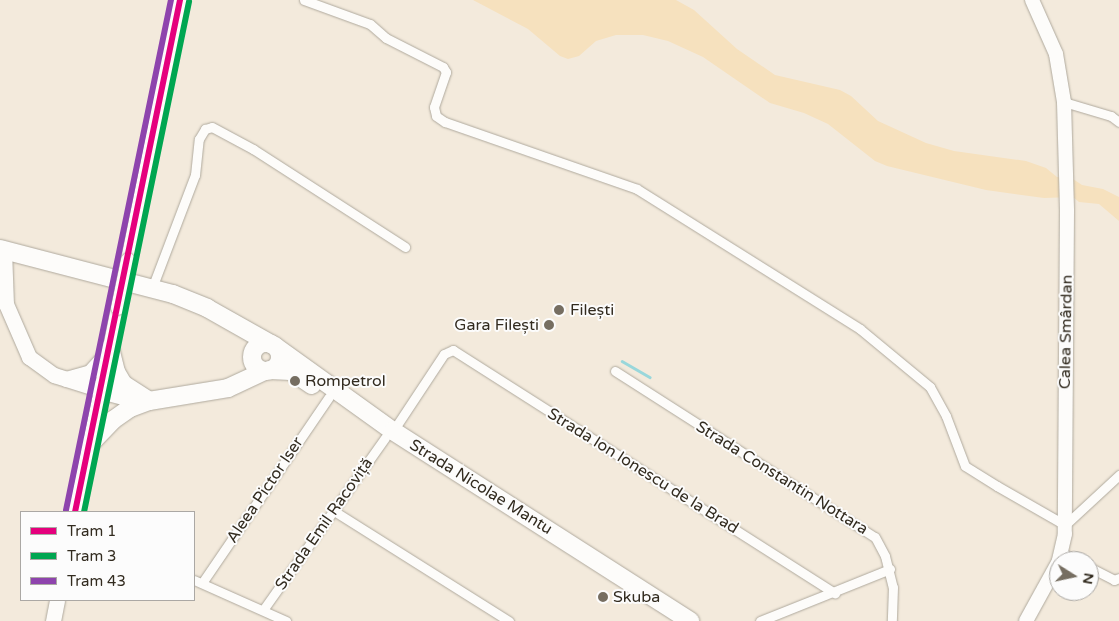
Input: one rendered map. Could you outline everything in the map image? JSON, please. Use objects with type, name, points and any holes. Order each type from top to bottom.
[{"type":"highway","name":"Strada Nicolae Mantu","points":[[2,249],[152,288],[191,301],[237,324],[273,346],[389,434],[690,621]]},
{"type":"highway","points":[[237,324],[250,343],[260,363],[291,371],[674,621]]},
{"type":"highway","points":[[88,446],[122,413],[149,400],[220,389],[260,363],[279,360],[273,346],[262,344],[260,363]]},
{"type":"highway","points":[[110,348],[123,384],[149,400]]},
{"type":"highway","points":[[101,390],[149,400]]},
{"type":"main road","points":[[75,511],[180,0]]},
{"type":"main road","name":"Calea Smârdan","points":[[1035,0],[1056,54],[1064,102],[1067,211],[1065,524],[1061,551]]},
{"type":"main road","points":[[2,249],[3,292],[22,345],[37,365],[65,379],[101,390]]},
{"type":"main road","points":[[65,379],[90,372],[110,348]]},
{"type":"main road","name":"Calea Smârdan","points":[[1026,621],[1049,578]]},
{"type":"main road","points":[[53,621],[57,601]]},
{"type":"street","points":[[304,0],[370,24],[386,38],[443,67],[446,72],[434,107],[436,116],[445,122],[637,189],[860,329],[930,386],[946,416],[964,466],[1065,524],[1119,475]]},
{"type":"street","points":[[1064,102],[1111,116],[1119,122]]},
{"type":"street","points":[[152,288],[195,175],[199,139],[204,129],[212,127],[260,153],[405,247]]},
{"type":"street","name":"Strada Emil Racoviță","points":[[263,610],[444,354],[451,350]]},
{"type":"street","name":"Strada Ion Ionescu de la Brad","points":[[451,350],[836,593]]},
{"type":"street","name":"Strada Constantin Nottara","points":[[615,371],[864,529],[881,546],[890,569],[895,595],[892,621]]},
{"type":"street","name":"Aleea Pictor Iser","points":[[198,581],[329,397]]},
{"type":"street","points":[[334,511],[510,621]]},
{"type":"street","points":[[760,621],[836,593],[890,569]]},
{"type":"street","points":[[1099,572],[1114,580],[1119,578]]},
{"type":"street","points":[[198,581],[286,621]]},
{"type":"shaded area","points":[[473,0],[676,0],[694,10],[737,49],[775,75],[840,90],[851,96],[878,121],[926,143],[954,151],[1026,161],[1046,168],[1057,177],[1070,177],[1082,185],[1103,189],[1119,197],[1119,221],[1099,204],[1079,202],[1073,197],[1044,198],[986,190],[887,166],[875,161],[828,124],[804,113],[770,103],[703,57],[668,41],[643,35],[616,35],[596,41],[579,56],[568,59],[560,56],[528,29]]},
{"type":"waterway","points":[[622,361],[650,377]]},
{"type":"tram line","name":"43","points":[[66,510],[171,0]]},
{"type":"tram line","name":"1","points":[[75,511],[180,0]]},
{"type":"tram line","name":"3","points":[[84,511],[189,2]]},
{"type":"place","name":"Filești","points":[[559,310]]},
{"type":"place","name":"Gara Filești","points":[[549,325]]},
{"type":"place","name":"Rompetrol","points":[[295,381]]},
{"type":"place","name":"Skuba","points":[[603,597]]}]
